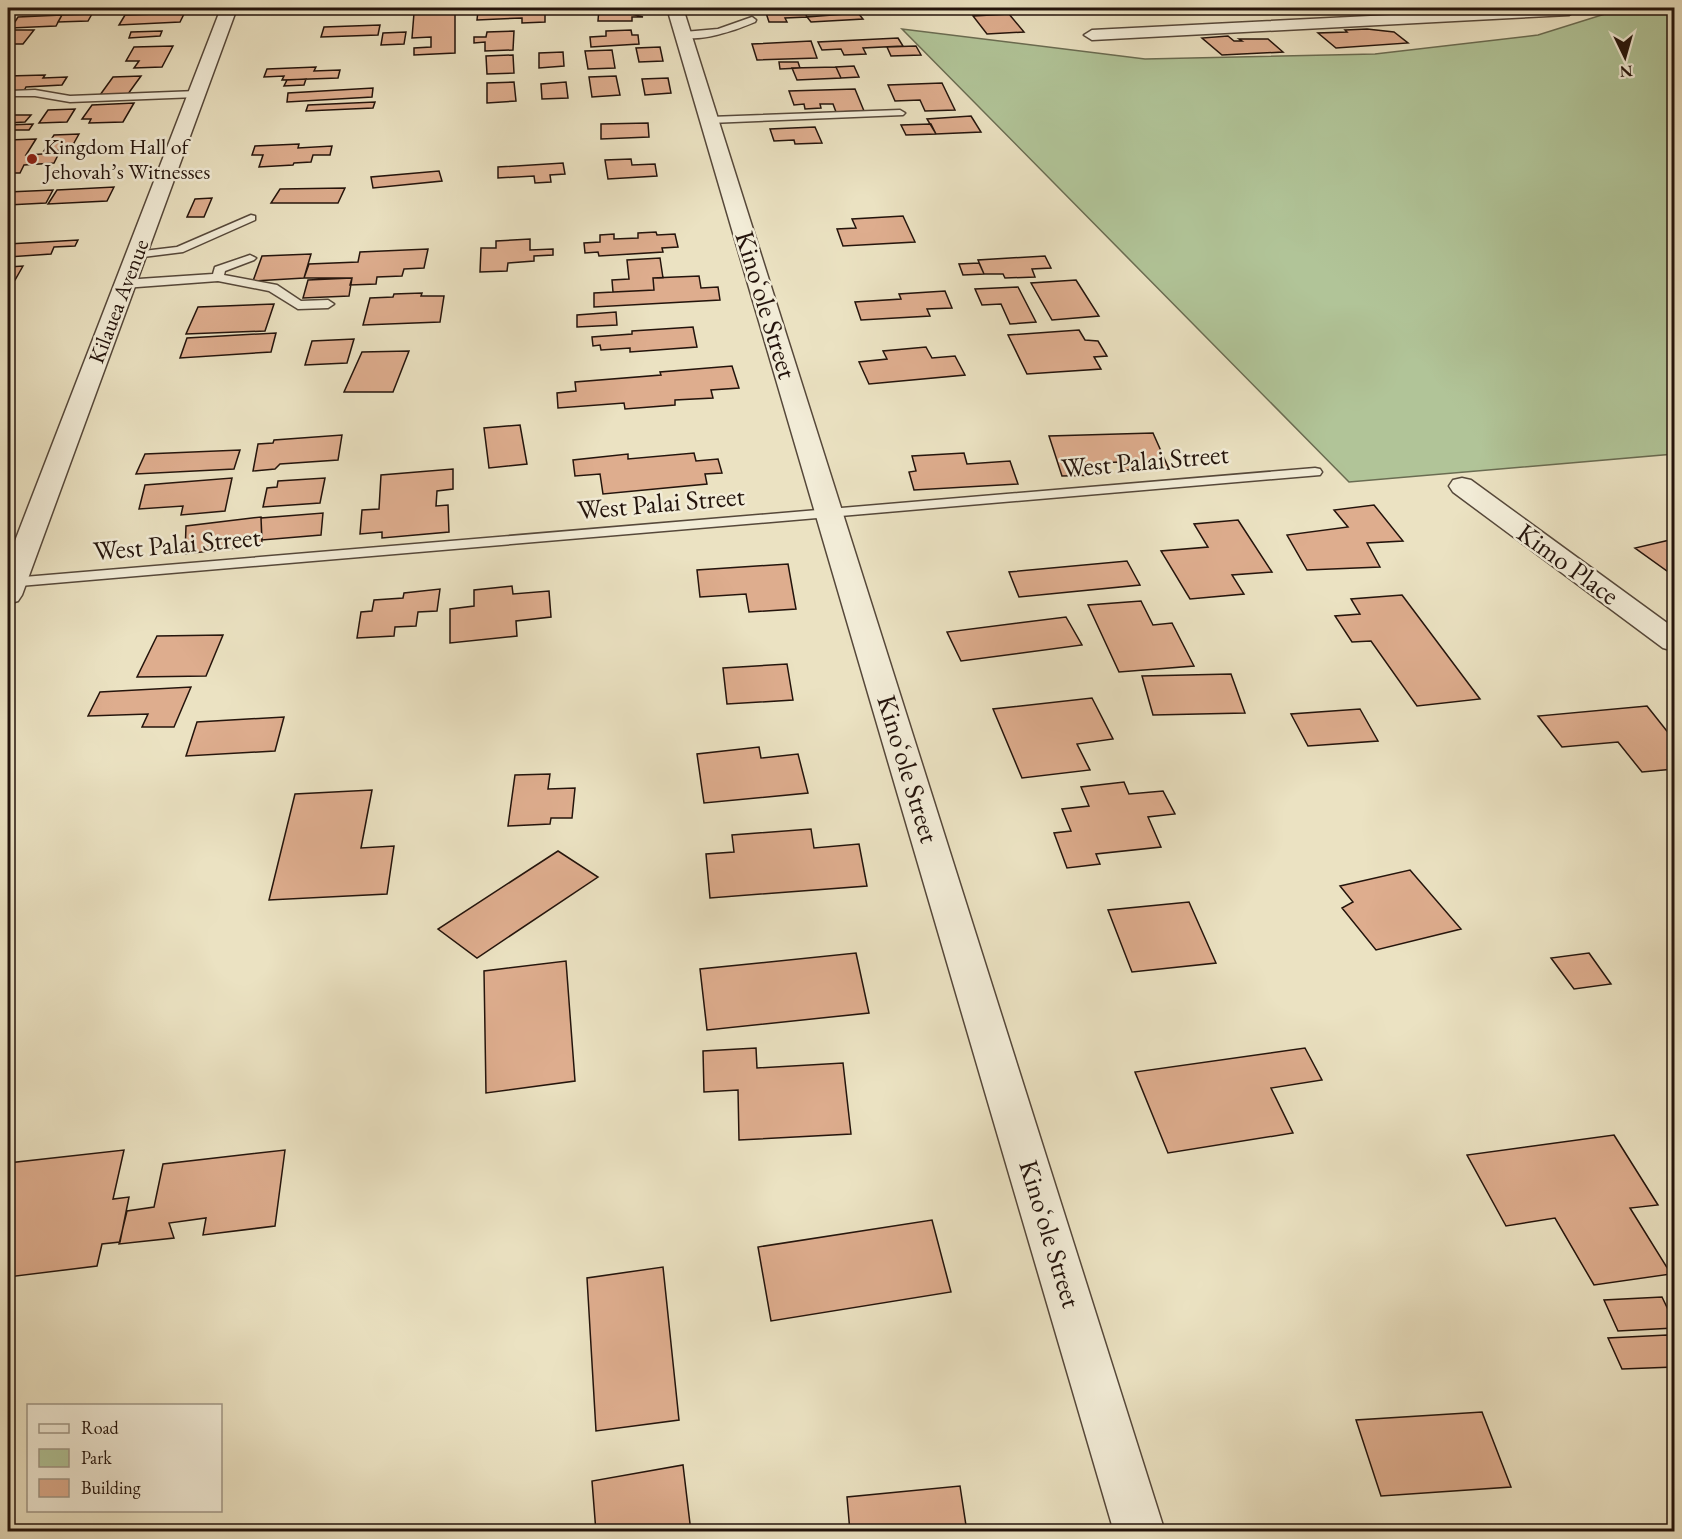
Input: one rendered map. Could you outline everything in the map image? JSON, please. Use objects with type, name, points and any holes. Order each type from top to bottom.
[{"type":"street","name":"Kilauea Avenue","points":[[9,588],[229,8]]},
{"type":"street","points":[[1092,35],[1569,10]]},
{"type":"street","points":[[1254,13],[1269,25]]},
{"type":"street","name":"Kinoʻole Street","points":[[680,21],[1140,1532]]},
{"type":"street","name":"Kimo Place","points":[[1462,486],[1674,642]]},
{"type":"lane","points":[[680,21],[706,35],[727,31],[752,20]]},
{"type":"lane","points":[[9,98],[70,99],[197,94]]},
{"type":"lane","points":[[710,120],[900,112]]},
{"type":"lane","points":[[135,255],[180,250],[251,218]]},
{"type":"lane","points":[[218,277],[219,269],[250,258]]},
{"type":"lane","points":[[124,284],[218,277],[273,288],[298,305],[328,304]]},
{"type":"lane","name":"West Palai Street","points":[[9,588],[1315,472]]},
{"type":"green space","points":[[1624,8],[1674,8],[1674,454],[1349,482],[902,29],[1145,59],[1375,54],[1538,35]]},
{"type":"building","points":[[187,8],[180,22],[119,25],[125,15],[157,14],[160,9]]},
{"type":"building","points":[[599,8],[624,8],[624,12],[643,17],[632,17],[632,21],[598,21]]},
{"type":"building","points":[[803,8],[807,17],[785,18],[787,22],[769,22],[765,10]]},
{"type":"building","points":[[545,9],[545,22],[522,23],[522,18],[477,20],[478,11]]},
{"type":"building","points":[[455,11],[455,53],[414,55],[414,48],[431,47],[431,37],[412,38],[414,13]]},
{"type":"building","points":[[858,13],[863,19],[811,22],[807,17]]},
{"type":"building","points":[[92,14],[88,21],[58,22],[62,15]]},
{"type":"building","points":[[1009,14],[1024,32],[987,34],[973,16]]},
{"type":"building","points":[[62,15],[56,26],[11,28],[18,17]]},
{"type":"building","points":[[380,25],[378,35],[321,37],[324,27]]},
{"type":"building","points":[[1367,29],[1394,32],[1408,43],[1336,48],[1318,33],[1347,32],[1345,30]]},
{"type":"building","points":[[11,30],[34,30],[23,44],[8,44],[8,34]]},
{"type":"building","points":[[631,30],[632,35],[638,35],[639,44],[591,47],[590,37],[606,36],[606,31]]},
{"type":"building","points":[[162,31],[160,36],[129,38],[131,32]]},
{"type":"building","points":[[514,31],[513,50],[485,51],[485,42],[474,43],[474,37],[486,37],[487,32]]},
{"type":"building","points":[[406,32],[404,44],[381,45],[383,33]]},
{"type":"building","points":[[1228,36],[1234,41],[1268,39],[1283,52],[1222,55],[1202,38]]},
{"type":"building","points":[[898,38],[903,46],[863,48],[866,54],[844,55],[841,49],[822,50],[818,42]]},
{"type":"building","points":[[811,41],[817,58],[757,60],[752,44]]},
{"type":"building","points":[[173,46],[162,67],[134,68],[139,61],[126,61],[134,47]]},
{"type":"building","points":[[916,46],[921,55],[891,56],[887,47]]},
{"type":"building","points":[[660,47],[663,61],[639,62],[636,48]]},
{"type":"building","points":[[612,50],[615,68],[588,69],[585,51]]},
{"type":"building","points":[[563,52],[564,66],[539,68],[539,53]]},
{"type":"building","points":[[513,55],[514,73],[487,74],[486,56]]},
{"type":"building","points":[[779,62],[798,62],[800,68],[780,69]]},
{"type":"building","points":[[854,66],[859,77],[841,78],[836,67]]},
{"type":"building","points":[[316,67],[314,71],[340,70],[338,78],[282,80],[284,76],[264,77],[267,69]]},
{"type":"building","points":[[836,67],[841,78],[797,80],[792,68]]},
{"type":"building","points":[[45,75],[43,78],[67,77],[62,85],[26,87],[24,91],[8,91],[8,76]]},
{"type":"building","points":[[141,76],[128,94],[100,95],[113,77]]},
{"type":"building","points":[[616,76],[620,95],[592,97],[589,77]]},
{"type":"building","points":[[668,78],[671,93],[645,95],[642,79]]},
{"type":"building","points":[[306,79],[304,85],[284,86],[287,80]]},
{"type":"building","points":[[514,82],[516,101],[487,103],[487,83]]},
{"type":"building","points":[[566,82],[568,98],[542,99],[541,84]]},
{"type":"building","points":[[942,83],[955,110],[925,111],[920,100],[895,101],[888,85]]},
{"type":"building","points":[[373,88],[372,97],[287,102],[288,93]]},
{"type":"building","points":[[855,89],[864,111],[836,112],[833,104],[820,104],[821,108],[805,109],[804,104],[794,105],[789,91]]},
{"type":"building","points":[[375,102],[373,108],[306,111],[308,105]]},
{"type":"building","points":[[134,103],[123,122],[89,123],[91,119],[82,119],[92,105]]},
{"type":"building","points":[[75,109],[67,122],[39,123],[48,110]]},
{"type":"building","points":[[8,115],[31,115],[25,122],[8,123]]},
{"type":"building","points":[[971,116],[981,132],[936,134],[927,119]]},
{"type":"building","points":[[648,123],[649,137],[601,139],[601,124]]},
{"type":"building","points":[[33,124],[29,130],[8,130],[8,125]]},
{"type":"building","points":[[931,124],[936,134],[906,135],[901,125]]},
{"type":"building","points":[[815,127],[822,143],[795,144],[794,140],[774,141],[770,129]]},
{"type":"building","points":[[79,134],[70,150],[44,151],[54,135]]},
{"type":"building","name":"Kingdom Hall of Jehovah’s Witnesses","points":[[36,139],[26,155],[59,153],[54,163],[24,165],[20,173],[11,173],[8,180],[8,140]]},
{"type":"building","points":[[299,144],[298,148],[332,146],[330,155],[313,155],[311,162],[294,163],[293,165],[259,167],[263,155],[252,155],[255,146]]},
{"type":"building","points":[[631,159],[632,165],[655,164],[657,176],[608,179],[605,160]]},
{"type":"building","points":[[563,163],[565,174],[550,175],[551,182],[535,183],[534,176],[498,178],[498,167]]},
{"type":"building","points":[[439,171],[442,181],[373,188],[371,177]]},
{"type":"building","points":[[114,187],[107,201],[48,204],[57,190]]},
{"type":"building","points":[[345,188],[338,203],[271,203],[280,189]]},
{"type":"building","points":[[53,190],[46,203],[8,205],[8,192]]},
{"type":"building","points":[[212,198],[204,217],[187,217],[195,199]]},
{"type":"building","points":[[903,216],[915,242],[843,246],[837,229],[856,228],[852,219]]},
{"type":"building","points":[[656,232],[657,235],[675,234],[678,247],[662,248],[663,252],[599,256],[598,252],[585,253],[584,243],[600,242],[600,235],[614,234],[614,239],[638,238],[638,233]]},
{"type":"building","points":[[530,239],[530,250],[553,249],[553,255],[534,256],[534,261],[508,263],[507,271],[480,272],[481,248],[496,248],[496,241]]},
{"type":"building","points":[[78,240],[75,246],[54,247],[51,254],[8,257],[8,244]]},
{"type":"building","points":[[428,249],[424,268],[404,269],[402,276],[377,277],[376,284],[350,285],[352,278],[304,278],[309,264],[358,262],[360,252]]},
{"type":"building","points":[[311,254],[304,278],[253,281],[262,256]]},
{"type":"building","points":[[1045,256],[1051,268],[1032,269],[1035,277],[1005,278],[1003,274],[984,274],[978,260]]},
{"type":"building","points":[[660,258],[663,278],[653,278],[654,290],[613,292],[612,280],[629,279],[627,260]]},
{"type":"building","points":[[979,263],[984,274],[963,275],[959,264]]},
{"type":"building","points":[[23,266],[15,280],[8,281],[8,267]]},
{"type":"building","points":[[699,276],[701,288],[718,287],[720,300],[594,307],[594,293],[654,290],[653,278]]},
{"type":"building","points":[[352,278],[349,296],[303,298],[308,280]]},
{"type":"building","points":[[1076,280],[1099,316],[1052,320],[1031,283]]},
{"type":"building","points":[[1018,287],[1036,322],[1010,324],[1001,304],[982,305],[975,289]]},
{"type":"building","points":[[945,291],[952,308],[927,309],[930,316],[861,320],[855,302],[901,299],[899,294]]},
{"type":"building","points":[[422,293],[421,296],[444,296],[440,322],[363,325],[370,298]]},
{"type":"building","points":[[274,304],[265,331],[186,334],[198,307]]},
{"type":"building","points":[[616,312],[617,325],[577,327],[577,315]]},
{"type":"building","points":[[693,327],[697,347],[630,352],[630,348],[601,350],[600,345],[593,346],[592,337],[632,334],[632,331]]},
{"type":"building","points":[[1079,330],[1085,340],[1098,341],[1107,356],[1094,357],[1101,369],[1027,374],[1008,335]]},
{"type":"building","points":[[276,333],[271,352],[180,358],[187,338]]},
{"type":"building","points":[[354,339],[347,363],[305,365],[312,341]]},
{"type":"building","points":[[926,347],[932,358],[955,356],[965,375],[869,384],[859,362],[887,359],[883,351]]},
{"type":"building","points":[[409,351],[393,392],[344,392],[362,352]]},
{"type":"building","points":[[732,366],[739,388],[711,390],[713,398],[675,400],[675,405],[625,409],[624,403],[558,408],[557,393],[576,391],[575,382]]},
{"type":"building","points":[[520,425],[527,464],[489,468],[484,428]]},
{"type":"building","points":[[1153,433],[1169,469],[1124,470],[1120,462],[1096,463],[1100,475],[1062,476],[1049,436]]},
{"type":"building","points":[[342,435],[338,460],[280,464],[275,469],[253,471],[258,444],[273,443],[274,440]]},
{"type":"building","points":[[240,450],[234,469],[136,474],[145,454]]},
{"type":"building","points":[[694,453],[696,461],[718,459],[722,473],[705,474],[707,484],[603,494],[600,474],[575,476],[573,460],[628,454],[628,459]]},
{"type":"building","points":[[964,453],[967,464],[1010,461],[1018,484],[914,490],[909,472],[916,471],[912,456]]},
{"type":"building","points":[[453,469],[453,489],[437,491],[436,506],[448,505],[449,532],[382,538],[382,532],[360,534],[362,510],[379,509],[381,475]]},
{"type":"building","points":[[232,478],[225,511],[181,515],[183,506],[139,509],[145,485]]},
{"type":"building","points":[[325,478],[320,503],[263,507],[267,488],[277,487],[278,481]]},
{"type":"building","points":[[1374,505],[1403,541],[1367,543],[1380,567],[1307,570],[1287,535],[1348,527],[1334,510]]},
{"type":"building","points":[[323,513],[321,535],[262,540],[261,518]]},
{"type":"building","points":[[261,517],[262,545],[185,554],[186,526]]},
{"type":"building","points":[[1238,520],[1272,572],[1232,575],[1244,594],[1190,599],[1161,551],[1208,547],[1194,524]]},
{"type":"building","points":[[1674,539],[1674,576],[1635,548]]},
{"type":"building","points":[[1127,561],[1140,585],[1019,597],[1009,572]]},
{"type":"building","points":[[788,564],[796,609],[749,612],[746,594],[700,597],[697,570]]},
{"type":"building","points":[[512,586],[513,594],[549,591],[551,617],[516,621],[517,636],[450,643],[450,609],[474,606],[474,590]]},
{"type":"building","points":[[440,589],[437,611],[418,612],[416,626],[395,627],[394,636],[357,638],[361,612],[372,611],[374,600],[403,598],[404,593]]},
{"type":"building","points":[[1402,595],[1480,699],[1417,706],[1371,641],[1352,642],[1335,616],[1360,614],[1351,599]]},
{"type":"building","points":[[1141,601],[1153,625],[1172,623],[1194,666],[1119,672],[1088,605]]},
{"type":"building","points":[[1066,617],[1082,645],[961,661],[947,632]]},
{"type":"building","points":[[223,635],[206,676],[137,677],[157,636]]},
{"type":"building","points":[[787,664],[793,700],[727,704],[723,668]]},
{"type":"building","points":[[1231,674],[1245,713],[1153,715],[1142,676]]},
{"type":"building","points":[[191,687],[174,727],[142,727],[148,714],[88,716],[100,692]]},
{"type":"building","points":[[1092,698],[1113,739],[1077,744],[1090,770],[1022,778],[993,709]]},
{"type":"building","points":[[1647,706],[1674,740],[1674,769],[1642,772],[1618,742],[1562,747],[1538,716]]},
{"type":"building","points":[[1360,709],[1378,741],[1308,746],[1291,714]]},
{"type":"building","points":[[284,717],[275,751],[186,756],[197,722]]},
{"type":"building","points":[[759,747],[761,758],[798,754],[808,793],[704,803],[697,754]]},
{"type":"building","points":[[550,774],[548,789],[575,788],[572,818],[551,818],[550,824],[508,826],[515,775]]},
{"type":"building","points":[[1124,782],[1129,794],[1163,791],[1175,814],[1148,817],[1161,847],[1096,854],[1100,864],[1067,868],[1054,833],[1071,831],[1062,809],[1089,806],[1081,787]]},
{"type":"building","points":[[372,790],[361,848],[394,846],[387,894],[269,900],[295,794]]},
{"type":"building","points":[[811,829],[814,848],[859,844],[867,886],[710,898],[706,854],[734,852],[732,835]]},
{"type":"building","points":[[558,851],[598,877],[477,958],[438,929]]},
{"type":"building","points":[[1410,870],[1461,929],[1376,950],[1342,908],[1353,902],[1340,886]]},
{"type":"building","points":[[1189,902],[1216,963],[1132,972],[1108,910]]},
{"type":"building","points":[[856,953],[869,1013],[707,1030],[700,969]]},
{"type":"building","points":[[1589,953],[1611,984],[1574,989],[1551,958]]},
{"type":"building","points":[[566,961],[575,1081],[486,1093],[484,971]]},
{"type":"building","points":[[756,1048],[757,1068],[843,1063],[851,1134],[739,1140],[738,1090],[704,1092],[703,1051]]},
{"type":"building","points":[[1305,1048],[1322,1080],[1271,1088],[1293,1133],[1168,1153],[1135,1072]]},
{"type":"building","points":[[1614,1135],[1658,1205],[1630,1208],[1671,1274],[1594,1285],[1555,1218],[1506,1226],[1467,1155]]},
{"type":"building","points":[[124,1150],[113,1199],[129,1197],[120,1242],[102,1244],[97,1266],[8,1277],[8,1163]]},
{"type":"building","points":[[285,1150],[275,1226],[203,1235],[206,1218],[169,1223],[174,1238],[119,1244],[127,1211],[154,1207],[163,1164]]},
{"type":"building","points":[[932,1220],[951,1292],[771,1321],[758,1247]]},
{"type":"building","points":[[663,1267],[679,1420],[596,1431],[587,1278]]},
{"type":"building","points":[[1662,1297],[1674,1322],[1674,1328],[1618,1331],[1604,1300]]},
{"type":"building","points":[[1667,1335],[1674,1349],[1674,1367],[1622,1369],[1608,1338]]},
{"type":"building","points":[[1482,1412],[1511,1487],[1381,1496],[1356,1420]]},
{"type":"building","points":[[683,1465],[691,1532],[596,1532],[592,1481]]},
{"type":"building","points":[[960,1486],[967,1532],[850,1532],[847,1497]]},
{"type":"place","name":"Kingdom Hall of Jehovah’s Witnesses","points":[[32,159]]}]
